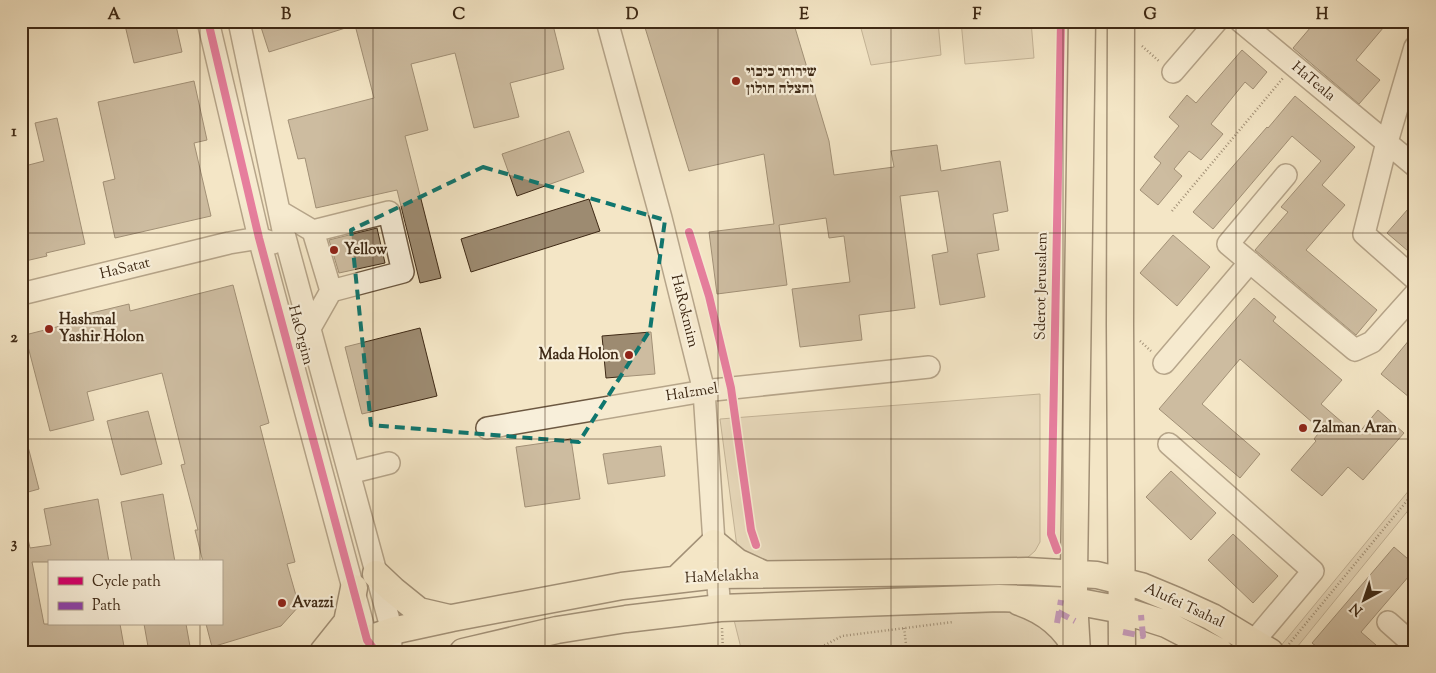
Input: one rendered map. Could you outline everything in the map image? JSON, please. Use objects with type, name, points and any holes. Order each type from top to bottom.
[{"type":"main road","points":[[1077,652],[1074,601],[1074,514],[1082,21]]},
{"type":"main road","points":[[1121,25],[1122,652]]},
{"type":"main road","points":[[1027,571],[1049,559],[1061,545],[1065,540],[1074,514]]},
{"type":"main road","points":[[677,579],[714,543],[737,562],[764,575]]},
{"type":"main road","name":"HaMelakha","points":[[330,652],[391,642],[452,618],[622,586],[717,575],[1027,571],[1097,575],[1121,580]]},
{"type":"main road","points":[[376,574],[419,611],[452,618]]},
{"type":"main road","name":"Alufei Tsahal","points":[[1121,580],[1177,601],[1271,646]]},
{"type":"main road","points":[[323,652],[347,622],[354,588]]},
{"type":"main road","points":[[999,598],[1036,608],[1047,614],[1064,629],[1077,652]]},
{"type":"main road","name":"HaMelakha","points":[[462,652],[556,630],[626,619],[720,608],[999,598],[1074,601],[1122,610]]},
{"type":"main road","name":"Alufei Tsahal","points":[[1122,610],[1166,624],[1220,652]]},
{"type":"street","name":"HaOrgim","points":[[208,21],[262,246],[354,588],[372,646]]},
{"type":"street","name":"HaOrgim","points":[[239,21],[291,260],[376,574],[391,642]]},
{"type":"street","name":"HaRokmim","points":[[606,21],[661,218],[704,391],[720,608]]},
{"type":"street","points":[[1173,72],[1217,21]]},
{"type":"street","name":"HaTeala","points":[[1240,21],[1415,166]]},
{"type":"street","points":[[1415,47],[1387,142],[1364,234],[1415,279]]},
{"type":"street","points":[[1286,175],[1228,244],[1355,350],[1372,342],[1415,294]]},
{"type":"street","points":[[279,210],[313,230],[331,291]]},
{"type":"street","points":[[310,328],[331,291],[403,272],[388,212],[313,230]]},
{"type":"street","points":[[262,246],[271,241],[291,260]]},
{"type":"street","name":"HaSatat","points":[[21,294],[229,243],[262,246]]},
{"type":"street","points":[[1164,363],[1250,262]]},
{"type":"street","name":"HaIzmel","points":[[487,428],[704,391],[929,367]]},
{"type":"street","points":[[1169,444],[1313,571],[1271,646]]},
{"type":"street","points":[[349,473],[389,463]]},
{"type":"street","points":[[1388,622],[1415,646]]},
{"type":"path","points":[[1121,25],[1173,72]]},
{"type":"path","points":[[1172,211],[1294,65]]},
{"type":"path","points":[[1120,324],[1164,363]]},
{"type":"path","points":[[1271,646],[1415,491]]},
{"type":"path","points":[[720,608],[723,652]]},
{"type":"path","points":[[812,652],[842,636],[953,622]]},
{"type":"path","points":[[904,628],[907,652]]},
{"type":"highlighted area","points":[[483,167],[665,220],[650,330],[579,442],[371,425],[351,230]]},
{"type":"shaded area","points":[[859,21],[938,21],[941,55],[871,65]]},
{"type":"shaded area","points":[[961,21],[1031,21],[1034,58],[965,64]]},
{"type":"shaded area","points":[[1040,394],[1040,542],[1035,551],[1027,558],[770,569],[737,547],[720,419]]},
{"type":"shaded area","points":[[1415,483],[1415,502],[1293,652],[1283,652],[1279,648]]},
{"type":"shaded area","points":[[1013,612],[1049,628],[1066,652],[742,652],[734,620]]},
{"type":"building","points":[[124,21],[175,21],[182,52],[134,63]]},
{"type":"building","points":[[259,21],[552,21],[564,69],[510,83],[519,117],[474,128],[455,53],[411,64],[428,130],[405,136],[441,278],[420,283],[397,190],[316,208],[305,158],[298,159],[288,120],[374,98],[355,25],[269,52]]},
{"type":"building","points":[[643,21],[793,21],[829,141],[834,175],[894,167],[891,151],[937,145],[941,171],[1000,161],[1008,211],[993,214],[999,250],[977,254],[985,297],[940,305],[932,255],[948,252],[938,191],[900,196],[915,308],[859,315],[862,340],[800,347],[792,289],[850,282],[844,236],[829,238],[826,218],[779,225],[787,285],[717,294],[709,232],[774,224],[764,154],[689,171]]},
{"type":"building","points":[[1316,21],[1389,21],[1356,60],[1380,80],[1359,104],[1293,48]]},
{"type":"building","points":[[1242,50],[1267,72],[1253,89],[1245,82],[1211,124],[1223,134],[1201,160],[1189,151],[1174,169],[1182,176],[1158,205],[1140,190],[1161,163],[1154,157],[1179,126],[1169,117],[1187,95],[1196,103]]},
{"type":"building","points":[[194,81],[207,140],[194,143],[211,216],[115,238],[103,182],[115,179],[98,102]]},
{"type":"building","points":[[1295,96],[1355,147],[1322,185],[1345,205],[1306,250],[1377,310],[1356,335],[1255,250],[1288,212],[1281,207],[1321,161],[1292,136],[1213,229],[1193,212]]},
{"type":"building","points":[[57,118],[85,244],[46,253],[47,256],[21,262],[21,167],[44,161],[35,123]]},
{"type":"building","points":[[569,131],[584,172],[517,196],[502,154]]},
{"type":"building","points":[[589,199],[600,231],[471,272],[461,239]]},
{"type":"building","points":[[1415,201],[1415,257],[1387,233]]},
{"type":"building","points":[[377,228],[385,263],[339,273],[329,240]]},
{"type":"building","points":[[1173,235],[1210,267],[1177,306],[1140,273]]},
{"type":"building","points":[[233,285],[269,423],[260,426],[295,562],[287,564],[299,606],[281,626],[212,647],[207,626],[222,626],[222,560],[202,560],[195,530],[198,530],[181,465],[185,464],[162,373],[87,392],[94,420],[50,431],[25,335],[84,320],[83,315],[129,304],[130,311]]},
{"type":"building","points":[[1254,298],[1276,317],[1273,321],[1342,380],[1321,404],[1357,435],[1378,410],[1404,433],[1363,480],[1348,467],[1322,496],[1291,470],[1316,441],[1314,439],[1321,430],[1240,359],[1202,404],[1260,454],[1240,478],[1159,409]]},
{"type":"building","points":[[420,328],[437,396],[362,414],[345,347]]},
{"type":"building","name":"Mada Holon","points":[[651,332],[655,374],[606,378],[602,336]]},
{"type":"building","points":[[1415,333],[1415,402],[1381,374]]},
{"type":"building","points":[[148,411],[162,464],[121,475],[107,421]]},
{"type":"building","points":[[25,435],[39,489],[21,494],[21,436]]},
{"type":"building","points":[[571,439],[580,499],[525,507],[516,447]]},
{"type":"building","points":[[661,446],[665,476],[608,484],[603,454]]},
{"type":"building","points":[[1171,471],[1216,513],[1191,540],[1146,497]]},
{"type":"building","points":[[163,494],[175,560],[132,560],[121,502]]},
{"type":"building","points":[[98,499],[109,560],[48,560],[48,562],[32,562],[44,624],[48,624],[48,626],[120,626],[125,652],[21,652],[21,534],[27,534],[30,548],[51,545],[44,509]]},
{"type":"building","points":[[1233,534],[1278,576],[1253,603],[1208,560]]},
{"type":"building","points":[[1394,547],[1415,565],[1415,569],[1361,632],[1384,652],[1323,652],[1312,643]]},
{"type":"building","points":[[144,626],[186,626],[191,652],[149,652]]},
{"type":"marked path","points":[[1057,623],[1061,600]]},
{"type":"marked path","points":[[1058,612],[1075,621]]},
{"type":"marked path","points":[[1123,632],[1143,636],[1141,615]]},
{"type":"cycle path","points":[[208,21],[259,238],[367,640],[376,652]]},
{"type":"cycle path","name":"Sderot Jerusalem","points":[[1057,550],[1051,534],[1061,21]]},
{"type":"cycle path","points":[[689,232],[709,296],[731,388],[751,530],[756,545]]},
{"type":"place","name":"שירותי כיבוי והצלה חולון","points":[[736,81]]},
{"type":"place","name":"Yellow","points":[[334,250]]},
{"type":"place","name":"Hashmal Yashir Holon","points":[[49,329]]},
{"type":"place","name":"Mada Holon","points":[[629,355]]},
{"type":"place","name":"Zalman Aran","points":[[1303,428]]},
{"type":"place","name":"Avazzi","points":[[282,603]]}]
